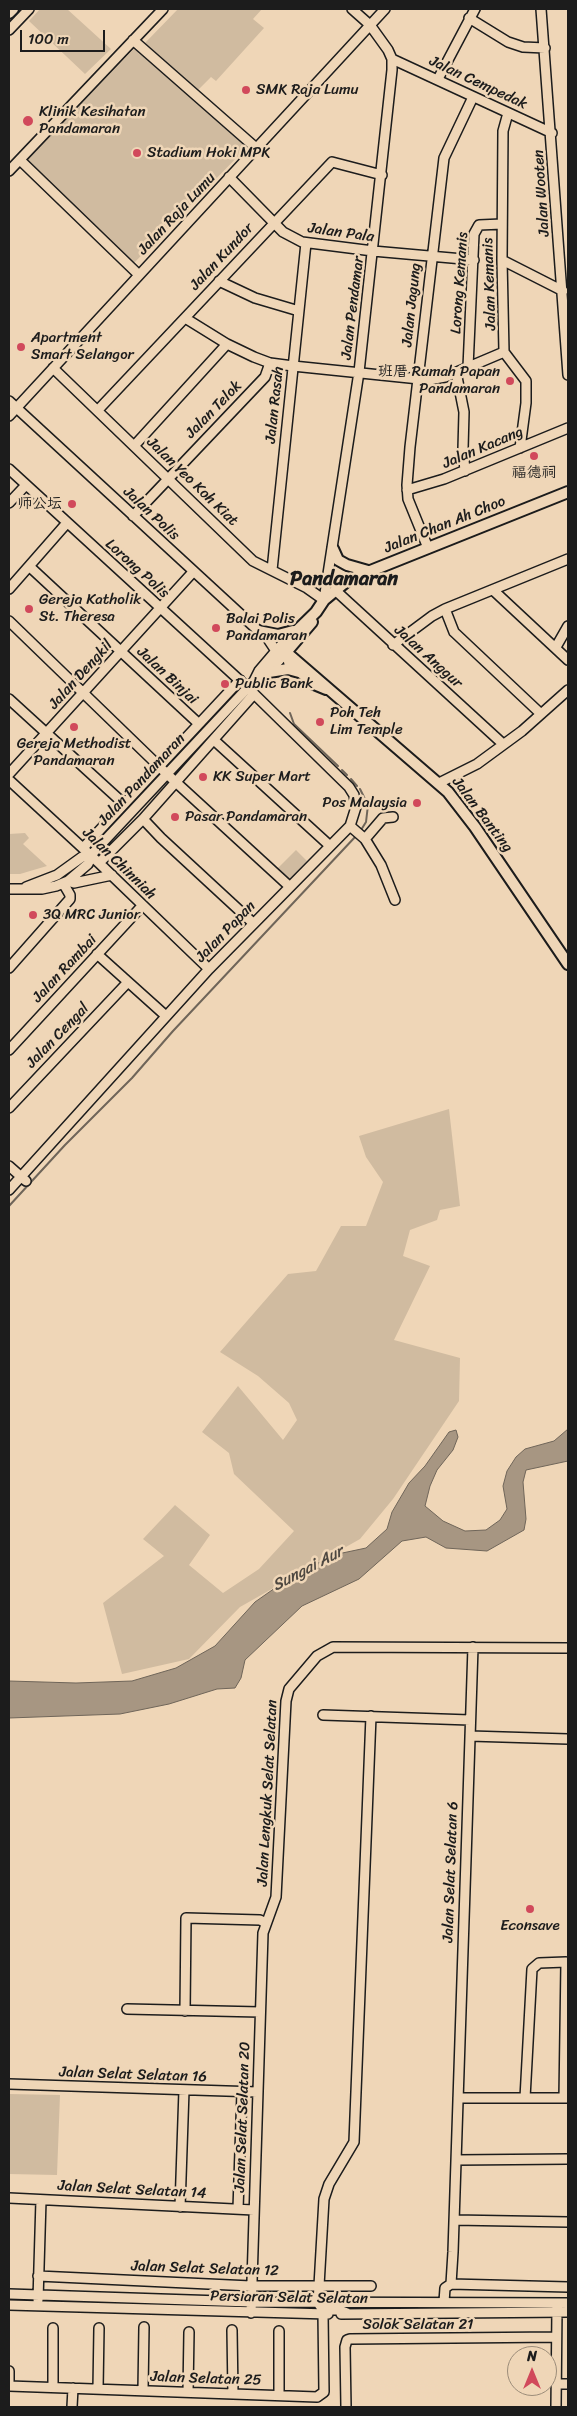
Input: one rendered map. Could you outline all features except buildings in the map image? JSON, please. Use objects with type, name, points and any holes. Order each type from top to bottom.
[{"type":"main road","points":[[9,13],[13,9]]},
{"type":"main road","name":"Jalan Chan Ah Choo","points":[[335,590],[348,580],[568,492]]},
{"type":"main road","points":[[333,549],[338,560],[347,566],[370,571]]},
{"type":"main road","points":[[281,652],[301,630],[311,623],[324,600],[335,590]]},
{"type":"main road","points":[[258,631],[278,636],[301,630]]},
{"type":"main road","points":[[266,675],[288,669],[303,670],[299,652],[301,630]]},
{"type":"main road","name":"Jalan Banting","points":[[281,652],[303,670],[322,681],[326,689],[439,782],[475,827],[568,964]]},
{"type":"street","points":[[9,30],[29,9]]},
{"type":"street","points":[[9,171],[163,9]]},
{"type":"street","points":[[352,9],[370,25],[392,59]]},
{"type":"street","name":"Jalan Raja Lumu","points":[[9,416],[12,405],[53,368],[385,9]]},
{"type":"street","points":[[438,79],[474,9]]},
{"type":"street","name":"Jalan Wooten","points":[[541,9],[565,280],[563,291],[568,375]]},
{"type":"street","points":[[470,18],[508,42],[523,47],[545,48]]},
{"type":"street","points":[[134,40],[256,148]]},
{"type":"street","name":"Jalan Cempedak","points":[[392,59],[552,133]]},
{"type":"street","name":"Jalan Pendamar","points":[[324,600],[359,372],[382,175],[392,59]]},
{"type":"street","name":"Jalan Jagung","points":[[428,548],[412,511],[407,490],[431,256],[444,158],[473,97]]},
{"type":"street","name":"Jalan Kemanis","points":[[504,352],[502,260],[503,131],[508,113]]},
{"type":"street","points":[[20,160],[139,275]]},
{"type":"street","name":"Jalan Kundor","points":[[98,410],[332,162],[382,175]]},
{"type":"street","name":"Jalan Pala","points":[[229,177],[273,223],[290,237],[306,243],[474,260]]},
{"type":"street","name":"Lorong Kemanis","points":[[468,367],[476,228],[486,223],[502,224]]},
{"type":"street","name":"Jalan Rasah","points":[[272,570],[306,243]]},
{"type":"street","points":[[502,260],[563,291]]},
{"type":"street","points":[[219,282],[255,298],[299,311]]},
{"type":"street","points":[[185,318],[227,344],[270,363],[418,380],[436,379],[504,352],[526,381],[526,404],[520,448]]},
{"type":"street","points":[[134,446],[227,344]]},
{"type":"street","name":"Jalan Telok","points":[[133,516],[265,377],[270,363]]},
{"type":"street","name":"Jalan Yeo Koh Kiat","points":[[53,368],[253,561],[324,600]]},
{"type":"street","points":[[456,372],[464,412],[463,449],[465,471]]},
{"type":"street","name":"Jalan Polis","points":[[12,405],[281,652]]},
{"type":"street","name":"Jalan Kacang","points":[[407,490],[424,487],[568,428]]},
{"type":"street","name":"Lorong Polis","points":[[9,469],[66,524],[160,609],[240,680],[252,688]]},
{"type":"street","points":[[9,503],[26,485]]},
{"type":"street","points":[[9,590],[66,524]]},
{"type":"street","points":[[393,645],[432,616],[445,609],[568,559]]},
{"type":"street","name":"Jalan Binjai","points":[[30,567],[198,723]]},
{"type":"street","name":"Jalan Dengkil","points":[[9,774],[193,572]]},
{"type":"street","name":"Jalan Anggur","points":[[335,590],[503,744]]},
{"type":"street","points":[[493,590],[568,660]]},
{"type":"street","points":[[445,609],[454,632],[541,714]]},
{"type":"street","points":[[9,621],[168,775],[289,886]]},
{"type":"street","points":[[556,647],[568,626]]},
{"type":"street","points":[[26,888],[58,875],[143,819],[215,741],[252,688],[266,675],[281,652]]},
{"type":"street","name":"Jalan Pandamaran","points":[[9,889],[42,889],[66,882],[88,864],[91,855],[252,688],[259,671],[281,652]]},
{"type":"street","points":[[91,855],[123,803],[240,680]]},
{"type":"street","points":[[252,688],[349,787],[354,796],[356,807],[357,832],[381,865],[395,900]]},
{"type":"street","points":[[439,782],[477,764],[541,714],[568,690]]},
{"type":"street","points":[[9,699],[123,803]]},
{"type":"street","points":[[215,741],[329,845]]},
{"type":"street","name":"Jalan Chinniah","points":[[9,780],[91,855],[209,969]]},
{"type":"street","name":"Jalan Papan","points":[[9,1190],[23,1178],[209,969],[329,845],[383,818],[392,817]]},
{"type":"street","points":[[143,819],[253,923]]},
{"type":"street","points":[[9,968],[70,899],[66,882],[74,883],[112,875]]},
{"type":"street","name":"Jalan Rambai","points":[[9,1050],[142,906]]},
{"type":"street","points":[[98,954],[166,1016]]},
{"type":"street","name":"Jalan Cengal","points":[[9,1108],[128,982]]},
{"type":"street","points":[[9,1166],[23,1178]]},
{"type":"street","name":"Jalan Lengkuk Selat Selatan","points":[[266,1923],[276,1897],[288,1688],[317,1656],[333,1647],[568,1648]]},
{"type":"street","name":"Jalan Selat Selatan 6","points":[[444,2302],[445,2288],[451,2284],[454,2220],[470,1736],[472,1659],[469,1647]]},
{"type":"street","points":[[472,1659],[484,1647]]},
{"type":"street","points":[[323,1715],[470,1720]]},
{"type":"street","points":[[347,2314],[339,2310],[323,2310],[318,2303],[324,2199],[329,2184],[354,2142],[371,1716]]},
{"type":"street","points":[[470,1736],[568,1739]]},
{"type":"street","points":[[184,2011],[186,1918],[260,1920],[266,1923]]},
{"type":"street","name":"Jalan Selat Selatan 20","points":[[250,2313],[263,1933],[266,1923]]},
{"type":"street","points":[[458,2098],[525,2098],[566,2098],[566,1962],[539,1963],[532,1969],[525,2098]]},
{"type":"street","points":[[127,2009],[260,2012]]},
{"type":"street","name":"Jalan Selat Selatan 16","points":[[9,2084],[257,2092]]},
{"type":"street","points":[[180,2207],[184,2090]]},
{"type":"street","points":[[238,2209],[242,2092]]},
{"type":"street","points":[[456,2160],[568,2159]]},
{"type":"street","name":"Jalan Selat Selatan 14","points":[[9,2198],[254,2210]]},
{"type":"street","points":[[38,2306],[41,2200]]},
{"type":"street","points":[[454,2220],[568,2222]]},
{"type":"street","name":"Jalan Selat Selatan 12","points":[[38,2276],[251,2286],[371,2286]]},
{"type":"street","points":[[451,2284],[568,2287]]},
{"type":"street","name":"Persiaran Selat Selatan","points":[[9,2294],[251,2302],[444,2302],[558,2307],[568,2312]]},
{"type":"street","name":"Persiaran Selat Selatan","points":[[9,2305],[250,2313],[347,2314],[558,2307],[568,2303]]},
{"type":"street","points":[[556,2346],[558,2307]]},
{"type":"street","name":"Jalan Selatan 25","points":[[9,2386],[316,2397],[324,2392],[323,2314]]},
{"type":"street","points":[[143,2390],[144,2327]]},
{"type":"street","points":[[53,2328],[53,2387]]},
{"type":"street","points":[[98,2389],[99,2328]]},
{"type":"street","points":[[232,2330],[233,2394]]},
{"type":"street","points":[[279,2331],[279,2395]]},
{"type":"street","points":[[188,2392],[189,2332]]},
{"type":"street","name":"Solok Selatan 21","points":[[346,2407],[345,2347],[347,2340],[556,2337]]},
{"type":"street","points":[[9,2371],[9,2386]]},
{"type":"street","points":[[72,2407],[73,2388]]},
{"type":"shaded area","points":[[40,9],[67,9],[111,49],[85,74],[29,21]]},
{"type":"shaded area","points":[[178,9],[262,9],[253,19],[264,28],[216,81],[211,77],[198,90],[145,43]]},
{"type":"shaded area","name":"Stadium Hoki MPK","points":[[135,48],[247,147],[133,264],[27,160]]},
{"type":"shaded area","points":[[25,833],[29,838],[23,844],[47,866],[20,874],[9,874],[9,834]]},
{"type":"shaded area","points":[[296,850],[307,861],[289,880],[277,869]]},
{"type":"shaded area","points":[[449,1109],[460,1206],[440,1210],[437,1220],[410,1230],[403,1256],[430,1266],[394,1340],[460,1358],[459,1401],[393,1499],[360,1539],[240,1607],[189,1659],[122,1674],[103,1603],[164,1556],[143,1539],[175,1505],[210,1535],[189,1565],[223,1593],[259,1569],[294,1531],[234,1474],[229,1453],[202,1432],[238,1386],[283,1440],[297,1420],[289,1403],[258,1376],[220,1352],[288,1274],[316,1271],[341,1226],[366,1226],[383,1182],[366,1157],[359,1136]]},
{"type":"shaded area","points":[[9,2094],[60,2095],[57,2175],[9,2174]]},
{"type":"water","name":"Sungai Aur","points":[[568,1429],[568,1461],[526,1470],[523,1482],[526,1519],[524,1530],[487,1551],[446,1548],[426,1537],[402,1541],[359,1579],[302,1606],[245,1660],[241,1678],[235,1688],[217,1689],[169,1704],[120,1714],[9,1718],[9,1681],[76,1683],[132,1681],[176,1668],[215,1646],[255,1602],[285,1581],[333,1555],[366,1548],[387,1529],[392,1512],[409,1483],[425,1466],[449,1432],[456,1430],[458,1437],[453,1450],[437,1470],[430,1486],[425,1506],[443,1521],[465,1531],[486,1530],[500,1520],[507,1509],[503,1486],[507,1471],[516,1457],[525,1449],[554,1441]]},
{"type":"waterway","points":[[290,713],[294,724],[338,766]]},
{"type":"waterway","points":[[342,770],[347,775]]},
{"type":"waterway","points":[[351,779],[357,786]]},
{"type":"waterway","points":[[360,789],[368,805],[366,822],[361,830]]},
{"type":"waterway","points":[[9,1206],[65,1145],[132,1078],[173,1031],[356,836]]},
{"type":"place","name":"SMK Raja Lumu","points":[[246,90]]},
{"type":"place","name":"Klinik Kesihatan Pandamaran","points":[[28,121]]},
{"type":"place","name":"Stadium Hoki MPK","points":[[137,153]]},
{"type":"place","name":"Apartment Smart Selangor","points":[[21,347]]},
{"type":"place","name":"班厝 Rumah Papan Pandamaran","points":[[510,381]]},
{"type":"place","name":"福德祠","points":[[534,456]]},
{"type":"place","name":"师公坛","points":[[72,504]]},
{"type":"place","name":"Gereja Katholik St. Theresa","points":[[29,609]]},
{"type":"place","name":"Balai Polis Pandamaran","points":[[216,628]]},
{"type":"place","name":"Public Bank","points":[[225,684]]},
{"type":"place","name":"Poh Teh Lim Temple","points":[[320,722]]},
{"type":"place","name":"Gereja Methodist Pandamaran","points":[[74,727]]},
{"type":"place","name":"KK Super Mart","points":[[203,777]]},
{"type":"place","name":"Pos Malaysia","points":[[417,803]]},
{"type":"place","name":"Pasar Pandamaran","points":[[175,817]]},
{"type":"place","name":"3Q MRC Junior","points":[[33,915]]},
{"type":"place","name":"Econsave","points":[[530,1909]]},
{"type":"district","name":"Pandamaran","points":[[344,580]]}]
